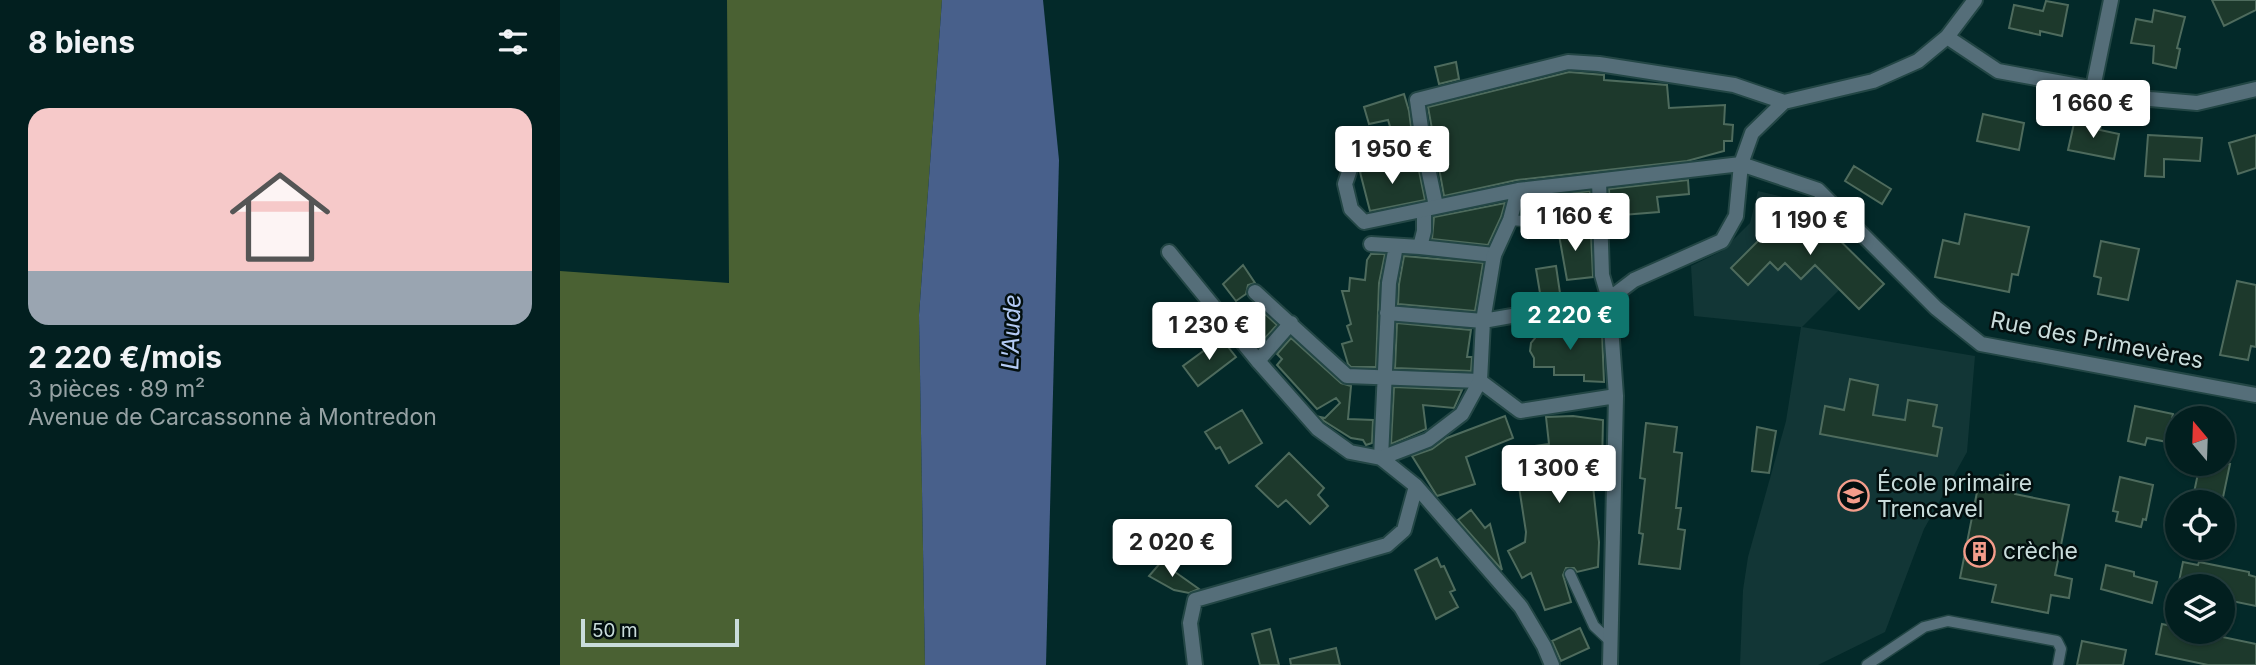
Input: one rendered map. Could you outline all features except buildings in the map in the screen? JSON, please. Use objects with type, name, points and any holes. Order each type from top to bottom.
[{"type":"street","points":[[1387,313],[1483,321],[1609,299],[1634,280],[1722,241],[1736,216],[1741,164],[1752,133],[1784,102],[1873,81],[1918,61],[1947,37],[1975,0]]},
{"type":"street","points":[[2093,88],[2111,0]]},
{"type":"street","points":[[1947,37],[1998,71],[2150,99],[2197,103],[2256,89]]},
{"type":"street","points":[[1420,247],[1430,209],[1417,100],[1568,62],[1599,64],[1734,85],[1784,102]]},
{"type":"street","points":[[1424,149],[1395,156],[1368,156],[1351,166],[1345,184],[1351,209],[1364,222],[1518,190],[1741,164]]},
{"type":"street","name":"Rue des Primevères","points":[[1741,164],[1818,190],[1936,308],[1981,344],[2256,395]]},
{"type":"street","points":[[1600,181],[1602,275],[1609,299],[1616,396],[1610,665]]},
{"type":"street","points":[[1381,458],[1437,434],[1462,414],[1480,381],[1483,321],[1494,255],[1510,220],[1518,190]]},
{"type":"street","points":[[1371,244],[1494,255]]},
{"type":"street","points":[[1381,458],[1389,283],[1396,246]]},
{"type":"street","points":[[1169,252],[1258,361],[1318,429],[1350,452],[1381,458],[1416,486],[1521,607],[1552,665]]},
{"type":"street","points":[[1255,292],[1347,376],[1480,381],[1520,411],[1616,396]]},
{"type":"street","points":[[1258,361],[1291,323]]},
{"type":"street","points":[[1195,665],[1190,623],[1195,600],[1387,545],[1404,530],[1416,486]]},
{"type":"lane","points":[[1510,220],[1601,227]]},
{"type":"lane","points":[[1570,573],[1594,626],[1610,641]]},
{"type":"lane","points":[[1867,665],[1924,627],[1948,621],[2057,641],[2061,649],[2058,665]]},
{"type":"shaded area","name":"École primaire Trencavel","points":[[1758,191],[1787,198],[1808,209],[1865,264],[1802,327],[1975,356],[1967,452],[1924,529],[1885,632],[1818,665],[1740,665],[1743,590],[1748,557],[1786,421],[1801,327],[1694,316],[1691,266],[1722,251],[1750,223]]},
{"type":"green space","points":[[727,0],[942,0],[919,315],[925,665],[560,665],[560,271],[729,283]]},
{"type":"water","name":"L'Aude","points":[[942,0],[1043,0],[1059,160],[1046,665],[925,665],[919,315]]},
{"type":"place","name":"École primaire Trencavel","points":[[1854,496]]},
{"type":"place","name":"crèche","points":[[1980,551]]}]
